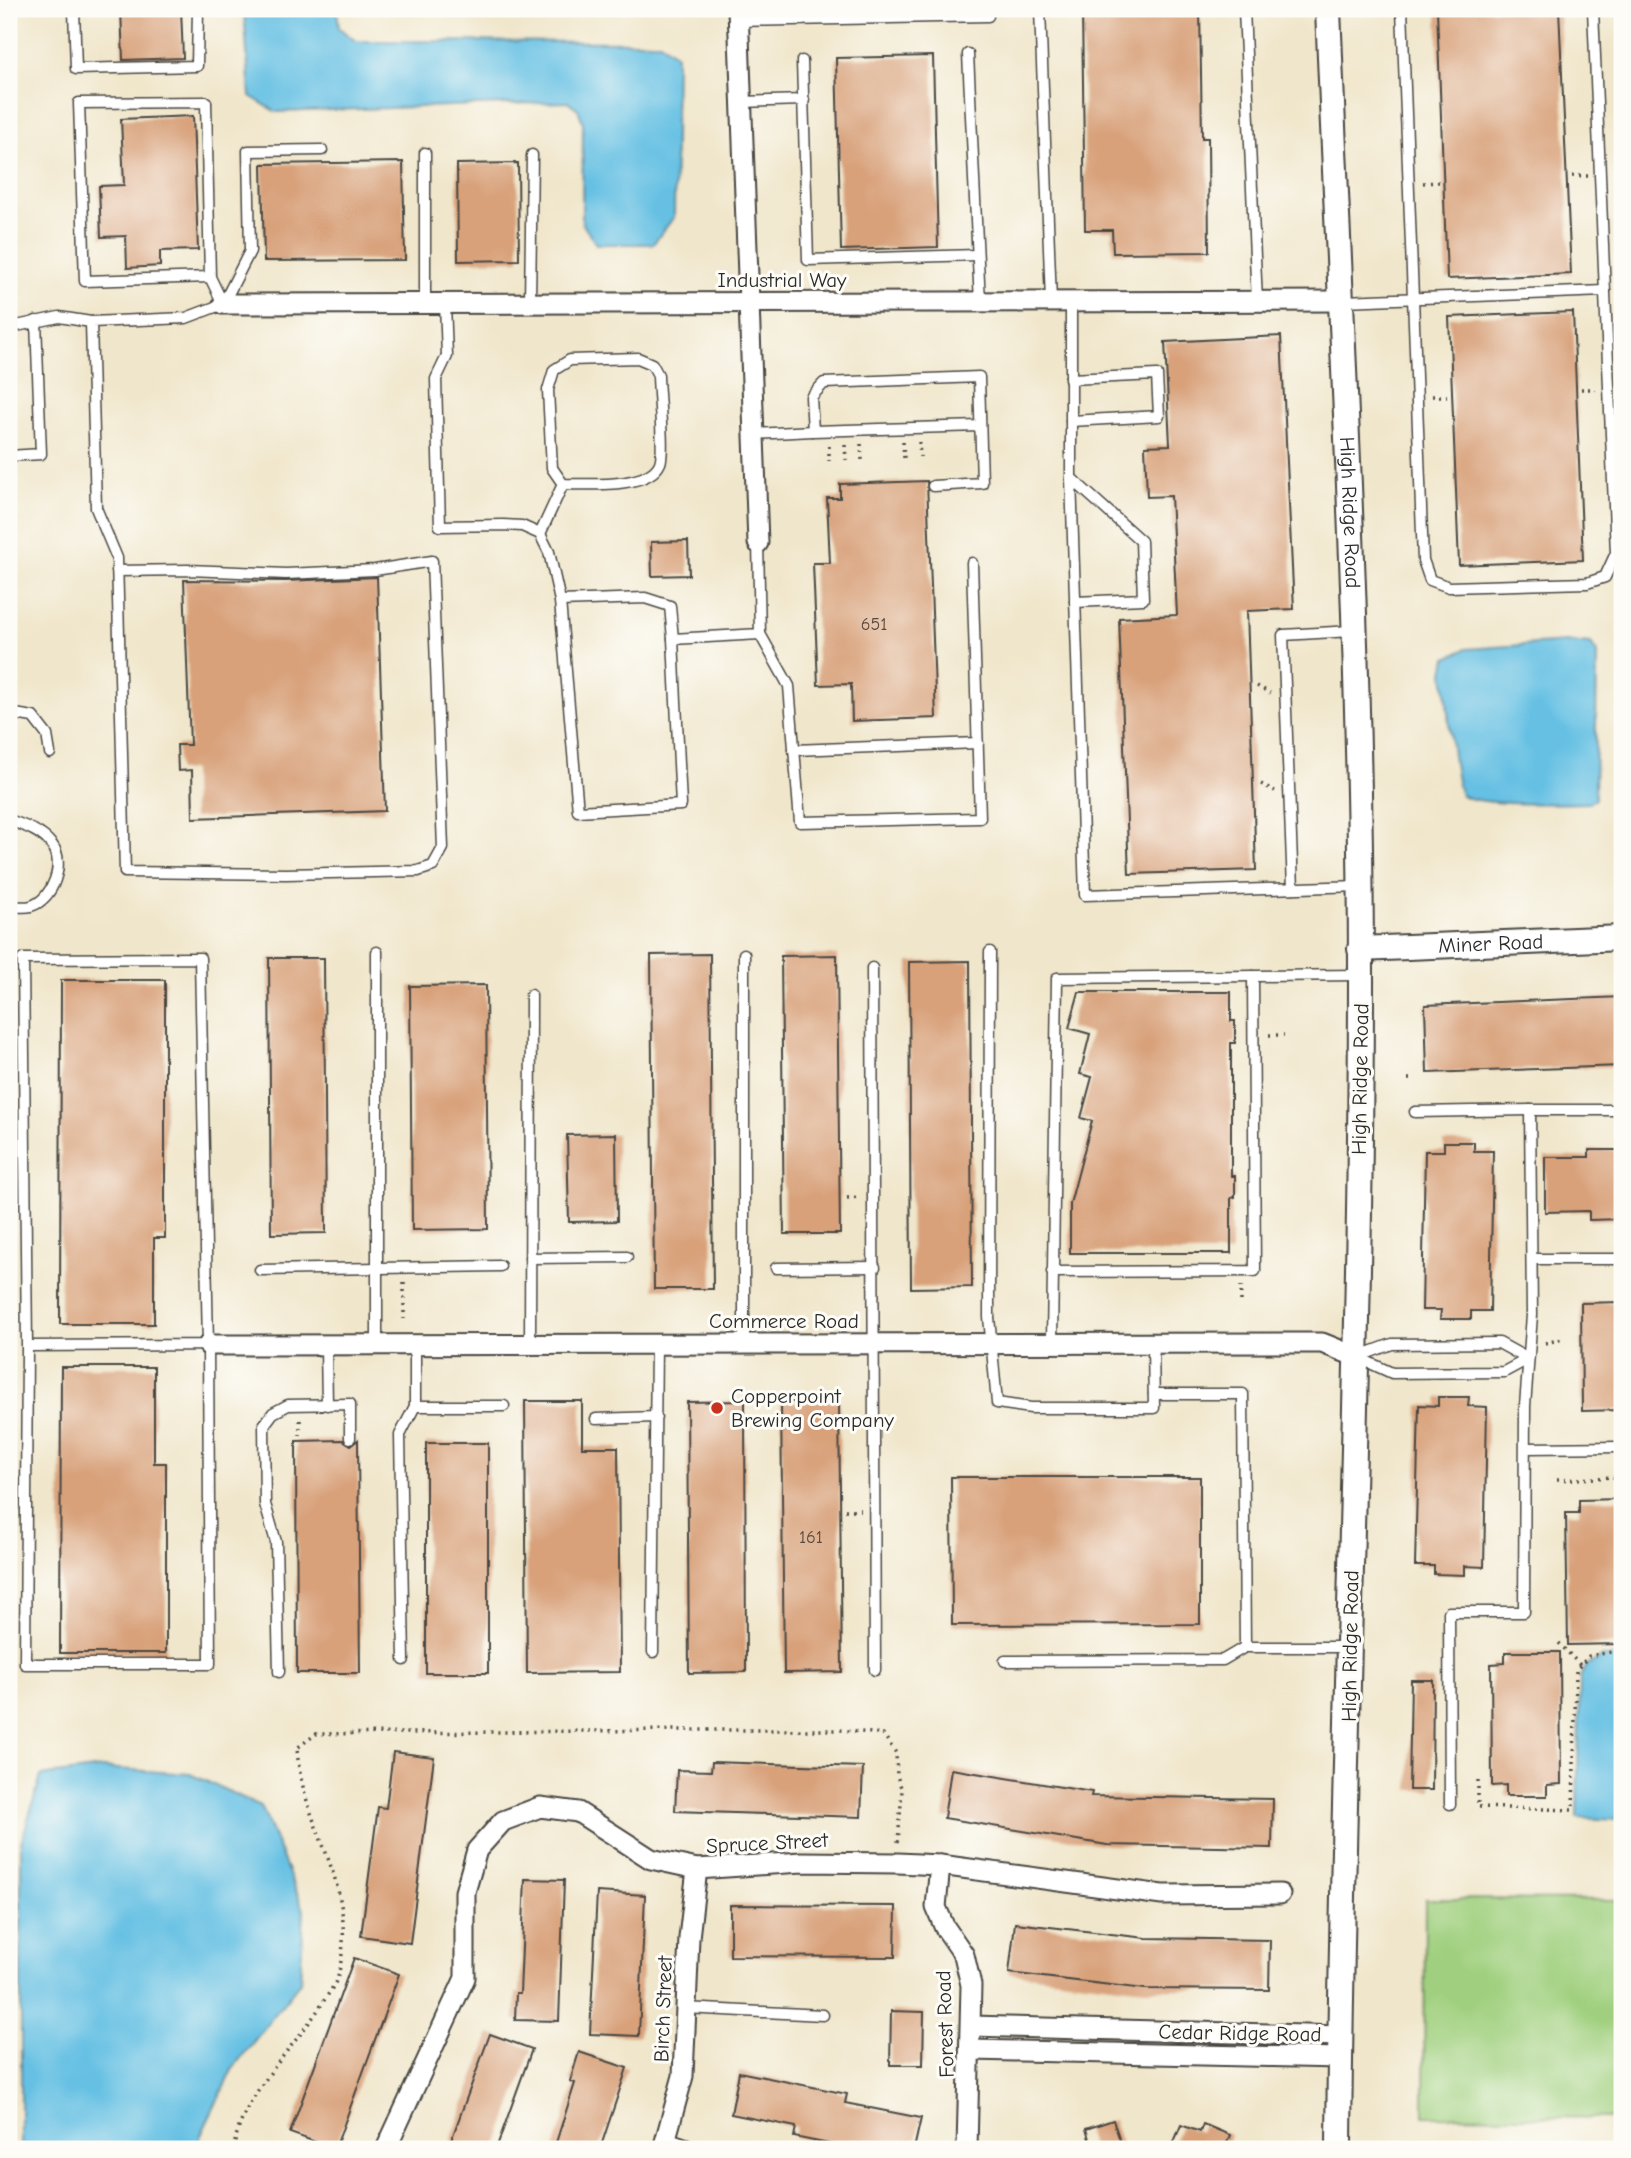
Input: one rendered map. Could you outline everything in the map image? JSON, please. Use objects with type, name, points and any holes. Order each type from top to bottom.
[{"type":"street","name":"High Ridge Road","points":[[1328,9],[1352,631],[1361,975],[1357,1357],[1339,2149]]},
{"type":"street","points":[[739,15],[747,303],[758,543]]},
{"type":"street","name":"Industrial Way","points":[[223,304],[1340,301]]},
{"type":"street","name":"Miner Road","points":[[1360,949],[1622,938]]},
{"type":"street","name":"Commerce Road","points":[[208,1345],[1322,1343],[1357,1357]]},
{"type":"street","name":"Spruce Street","points":[[386,2149],[465,1978],[465,1892],[477,1850],[503,1821],[540,1807],[578,1812],[651,1859],[697,1869],[802,1862],[940,1865],[1162,1895],[1280,1894]]},
{"type":"street","name":"Forest Road","points":[[940,1865],[936,1908],[969,1969],[972,2026],[967,2149]]},
{"type":"street","name":"Birch Street","points":[[665,2146],[683,2076],[685,2008],[697,1869]]},
{"type":"street","name":"Cedar Ridge Road","points":[[972,2026],[1139,2030],[1341,2047]]},
{"type":"street","name":"Cedar Ridge Road","points":[[1138,2054],[1139,2030]]},
{"type":"street","name":"Cedar Ridge Road","points":[[971,2050],[1138,2054],[1341,2047]]},
{"type":"street","points":[[665,2146],[687,2149]]},
{"type":"lane","points":[[74,9],[76,69],[197,66],[198,9]]},
{"type":"lane","points":[[739,15],[988,16],[988,9]]},
{"type":"lane","points":[[1040,9],[1061,303],[1070,379],[1084,895],[1359,886]]},
{"type":"lane","points":[[1244,9],[1257,302]]},
{"type":"lane","points":[[1402,9],[1423,560],[1430,580],[1450,587],[1587,583],[1605,577],[1616,553],[1593,9]]},
{"type":"lane","points":[[968,54],[979,303]]},
{"type":"lane","points":[[802,61],[808,260],[977,255]]},
{"type":"lane","points":[[741,102],[804,100]]},
{"type":"lane","points":[[210,277],[85,281],[79,103],[206,102],[210,277],[223,304]]},
{"type":"lane","points":[[9,331],[12,327],[59,317],[91,322],[186,318],[223,304],[250,251],[248,151],[322,150]]},
{"type":"lane","points":[[425,153],[425,303]]},
{"type":"lane","points":[[530,303],[532,155]]},
{"type":"lane","points":[[1340,301],[1605,291]]},
{"type":"lane","points":[[445,303],[447,356],[436,379],[440,526],[522,526],[540,534],[549,552],[560,601],[578,811],[681,805],[670,606],[645,598],[560,601]]},
{"type":"lane","points":[[9,456],[41,454],[36,321]]},
{"type":"lane","points":[[91,322],[96,508],[117,558],[117,571],[125,872],[286,874],[418,871],[433,866],[443,848],[432,561],[375,570],[286,574],[188,569],[117,571]]},
{"type":"lane","points":[[638,358],[652,364],[658,375],[661,461],[652,474],[635,481],[563,484],[552,468],[548,390],[554,370],[570,360],[638,358]]},
{"type":"lane","points":[[1070,379],[1157,375],[1159,416],[1071,421]]},
{"type":"lane","points":[[813,431],[811,397],[824,383],[979,377],[982,483],[933,485]]},
{"type":"lane","points":[[752,434],[980,426]]},
{"type":"lane","points":[[1071,478],[1141,541],[1143,598],[1075,602]]},
{"type":"lane","points":[[540,534],[563,484]]},
{"type":"lane","points":[[758,543],[760,634],[789,686],[800,822],[980,818],[972,563]]},
{"type":"lane","points":[[1293,888],[1283,635],[1352,631]]},
{"type":"lane","points":[[673,639],[760,634]]},
{"type":"lane","points":[[9,713],[33,717],[47,735],[50,753]]},
{"type":"lane","points":[[794,750],[978,743]]},
{"type":"lane","points":[[9,820],[38,832],[54,847],[58,872],[47,896],[32,906],[9,906]]},
{"type":"lane","points":[[377,952],[377,1344]]},
{"type":"lane","points":[[990,952],[989,1317],[997,1402],[1031,1408],[1154,1408],[1153,1344]]},
{"type":"lane","points":[[744,954],[744,1344]]},
{"type":"lane","points":[[200,958],[208,1345],[210,1664],[25,1664],[27,1346],[23,959],[200,958]]},
{"type":"lane","points":[[872,968],[875,1670]]},
{"type":"lane","points":[[1052,1272],[1255,1270],[1253,975]]},
{"type":"lane","points":[[1052,1343],[1057,978],[1361,975]]},
{"type":"lane","points":[[530,1344],[531,995]]},
{"type":"lane","points":[[1450,1804],[1449,1612],[1524,1612],[1532,1259],[1530,1110]]},
{"type":"lane","points":[[1415,1112],[1622,1110]]},
{"type":"lane","points":[[530,1258],[627,1257]]},
{"type":"lane","points":[[1532,1259],[1622,1259]]},
{"type":"lane","points":[[260,1270],[500,1266]]},
{"type":"lane","points":[[776,1268],[875,1267]]},
{"type":"lane","points":[[1357,1357],[1392,1344],[1499,1343],[1528,1359]]},
{"type":"lane","points":[[404,1660],[400,1436],[406,1419],[415,1406],[415,1344]]},
{"type":"lane","points":[[653,1652],[656,1344]]},
{"type":"lane","points":[[27,1346],[208,1345]]},
{"type":"lane","points":[[326,1345],[327,1405]]},
{"type":"lane","points":[[1357,1357],[1392,1373],[1504,1372],[1528,1359]]},
{"type":"lane","points":[[1154,1394],[1243,1394],[1245,1647]]},
{"type":"lane","points":[[279,1672],[276,1542],[265,1504],[264,1425],[273,1413],[288,1405],[350,1404],[350,1438]]},
{"type":"lane","points":[[415,1406],[504,1406]]},
{"type":"lane","points":[[596,1419],[656,1418]]},
{"type":"lane","points":[[1526,1448],[1622,1447]]},
{"type":"lane","points":[[1005,1661],[1223,1660],[1245,1647],[1350,1647]]},
{"type":"lane","points":[[685,2008],[823,2015]]},
{"type":"path","points":[[1572,176],[1589,176]]},
{"type":"path","points":[[1420,183],[1439,182]]},
{"type":"path","points":[[1581,389],[1599,389]]},
{"type":"path","points":[[1429,397],[1447,396]]},
{"type":"path","points":[[919,439],[920,457]]},
{"type":"path","points":[[903,440],[904,458]]},
{"type":"path","points":[[861,441],[862,460]]},
{"type":"path","points":[[828,442],[829,461]]},
{"type":"path","points":[[845,442],[846,460]]},
{"type":"path","points":[[1256,686],[1276,695]]},
{"type":"path","points":[[1261,783],[1280,794]]},
{"type":"path","points":[[1265,1035],[1284,1035]]},
{"type":"path","points":[[1408,1079],[1415,1079]]},
{"type":"path","points":[[404,1280],[404,1319]]},
{"type":"path","points":[[1241,1284],[1241,1301]]},
{"type":"path","points":[[1548,1342],[1563,1339]]},
{"type":"path","points":[[300,1418],[300,1435]]},
{"type":"path","points":[[1557,1480],[1613,1477],[1622,1485]]},
{"type":"path","points":[[845,1510],[860,1510]]},
{"type":"path","points":[[1559,1643],[1580,1665]]},
{"type":"path","points":[[1478,1780],[1478,1807],[1573,1810],[1576,1670],[1589,1656],[1622,1650]]},
{"type":"green space","points":[[1425,1899],[1622,1900],[1622,2118],[1424,2116]]},
{"type":"water","points":[[244,9],[337,9],[339,28],[356,41],[660,42],[676,55],[674,217],[653,244],[596,244],[582,223],[583,123],[578,109],[568,102],[276,112],[250,96]]},
{"type":"water","points":[[1567,642],[1591,644],[1597,653],[1595,799],[1588,803],[1521,803],[1483,801],[1461,794],[1448,717],[1444,672],[1447,658],[1466,649]]},
{"type":"water","points":[[1603,1657],[1622,1657],[1622,1820],[1577,1818],[1580,1677],[1588,1664]]},
{"type":"water","points":[[102,1768],[190,1774],[261,1806],[304,1910],[300,1982],[233,2068],[200,2137],[200,2149],[21,2149],[21,1843],[41,1776]]},
{"type":"building","points":[[121,9],[181,9],[183,58],[123,60]]},
{"type":"building","points":[[1082,9],[1200,9],[1202,138],[1208,138],[1209,252],[1113,253],[1112,230],[1085,230]]},
{"type":"building","points":[[1437,9],[1559,9],[1571,274],[1447,279]]},
{"type":"building","points":[[933,56],[938,247],[841,250],[836,58]]},
{"type":"building","points":[[193,116],[198,250],[160,251],[160,266],[127,268],[126,236],[101,237],[99,186],[124,185],[121,119]]},
{"type":"building","points":[[403,162],[405,260],[264,261],[262,164]]},
{"type":"building","points":[[518,163],[519,260],[458,261],[457,164]]},
{"type":"building","points":[[1573,312],[1583,560],[1459,565],[1449,317]]},
{"type":"building","points":[[1281,336],[1294,609],[1247,611],[1256,870],[1129,874],[1119,618],[1177,615],[1171,496],[1147,497],[1145,446],[1170,445],[1165,342]]},
{"type":"building","points":[[927,481],[936,718],[852,721],[851,684],[818,685],[813,563],[830,563],[827,498],[840,498],[840,484]]},
{"type":"building","points":[[688,541],[689,575],[652,576],[651,542]]},
{"type":"building","points":[[377,577],[385,811],[193,818],[192,770],[178,771],[177,745],[190,745],[184,580],[286,581]]},
{"type":"building","points":[[710,954],[713,1289],[654,1289],[651,955]]},
{"type":"building","points":[[837,955],[840,1234],[784,1234],[781,956]]},
{"type":"building","points":[[269,958],[324,958],[326,1233],[271,1234]]},
{"type":"building","points":[[970,961],[972,1287],[911,1288],[909,962]]},
{"type":"building","points":[[61,980],[165,980],[165,1238],[154,1238],[154,1324],[60,1324]]},
{"type":"building","points":[[486,985],[488,1229],[412,1230],[410,986]]},
{"type":"building","points":[[1079,992],[1231,992],[1231,1021],[1235,1021],[1235,1043],[1231,1043],[1231,1176],[1235,1176],[1235,1197],[1231,1198],[1231,1253],[1070,1253],[1070,1204],[1092,1121],[1081,1118],[1092,1077],[1080,1074],[1090,1034],[1069,1028]]},
{"type":"building","points":[[1622,997],[1622,1066],[1427,1073],[1425,1005]]},
{"type":"building","points":[[616,1134],[617,1221],[569,1222],[567,1135]]},
{"type":"building","points":[[1444,1142],[1474,1142],[1474,1151],[1493,1151],[1490,1311],[1471,1311],[1471,1319],[1440,1319],[1441,1310],[1422,1310],[1425,1151],[1444,1151]]},
{"type":"building","points":[[1589,1150],[1622,1150],[1622,1219],[1589,1220],[1589,1211],[1545,1212],[1545,1157],[1589,1157]]},
{"type":"building","points":[[1621,1302],[1622,1410],[1582,1411],[1581,1303]]},
{"type":"building","points":[[61,1367],[154,1367],[154,1463],[166,1463],[166,1653],[60,1653]]},
{"type":"building","points":[[1438,1397],[1469,1397],[1468,1406],[1487,1407],[1484,1567],[1465,1566],[1465,1575],[1434,1574],[1434,1566],[1415,1566],[1419,1405],[1438,1406]]},
{"type":"building","points":[[525,1401],[582,1401],[582,1447],[618,1447],[620,1672],[527,1673]]},
{"type":"building","points":[[745,1401],[746,1672],[689,1673],[687,1402]]},
{"type":"building","points":[[839,1401],[842,1672],[784,1673],[781,1402]]},
{"type":"building","points":[[343,1440],[351,1445],[358,1440],[360,1673],[297,1673],[296,1441]]},
{"type":"building","points":[[426,1443],[488,1443],[488,1673],[426,1673]]},
{"type":"building","points":[[951,1477],[1200,1477],[1200,1624],[952,1625]]},
{"type":"building","points":[[1621,1499],[1622,1644],[1568,1645],[1566,1513],[1579,1513],[1579,1500]]},
{"type":"building","points":[[1505,1652],[1560,1652],[1561,1784],[1547,1785],[1547,1796],[1506,1796],[1506,1785],[1492,1786],[1491,1664],[1505,1663]]},
{"type":"building","points":[[1411,1680],[1433,1680],[1432,1790],[1409,1790]]},
{"type":"building","points":[[393,1752],[434,1757],[410,1943],[361,1936],[378,1807],[386,1808]]},
{"type":"building","points":[[712,1762],[863,1767],[861,1817],[675,1811],[677,1770],[711,1771]]},
{"type":"building","points":[[951,1769],[1092,1792],[1091,1796],[1273,1799],[1272,1848],[1107,1845],[944,1818]]},
{"type":"building","points":[[525,1879],[564,1880],[559,2021],[515,2020],[516,1993],[520,1993]]},
{"type":"building","points":[[597,1892],[645,1895],[639,2036],[590,2034]]},
{"type":"building","points":[[730,1905],[896,1906],[895,1957],[730,1956]]},
{"type":"building","points":[[1015,1923],[1146,1938],[1270,1940],[1269,1990],[1145,1989],[1009,1973]]},
{"type":"building","points":[[354,1958],[399,1974],[335,2149],[290,2133]]},
{"type":"building","points":[[891,2011],[924,2012],[923,2065],[890,2065]]},
{"type":"building","points":[[490,2034],[532,2049],[496,2149],[448,2149]]},
{"type":"building","points":[[579,2052],[627,2068],[600,2149],[554,2149],[575,2083],[570,2081]]},
{"type":"building","points":[[739,2072],[847,2094],[845,2103],[921,2118],[914,2149],[854,2149],[794,2137],[796,2127],[731,2114]]},
{"type":"building","points":[[1113,2120],[1123,2149],[1092,2149],[1086,2129]]},
{"type":"building","points":[[1203,2124],[1230,2135],[1227,2143],[1240,2149],[1171,2149],[1181,2125],[1200,2132]]},
{"type":"place","name":"Copperpoint Brewing Company","points":[[717,1408]]}]
